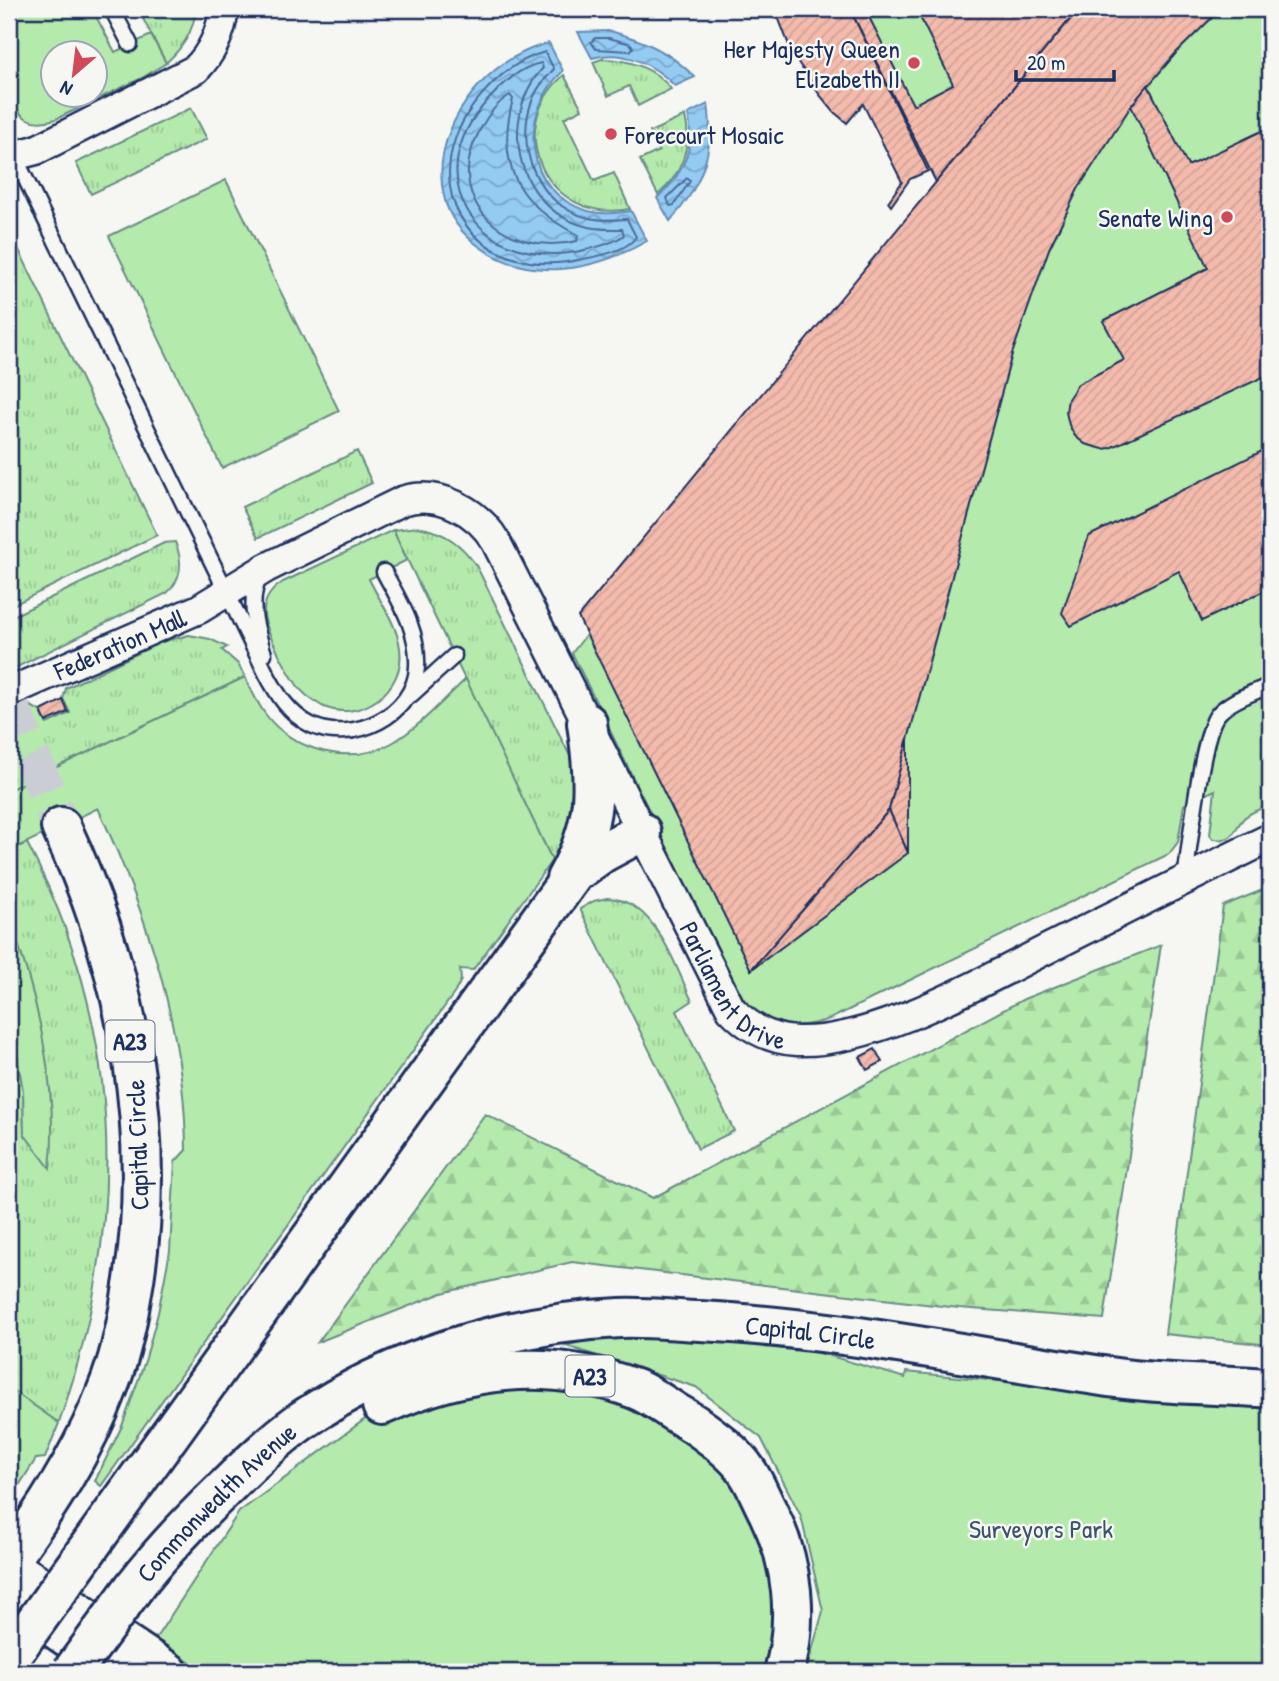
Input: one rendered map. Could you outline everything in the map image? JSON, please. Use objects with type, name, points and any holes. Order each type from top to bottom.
[{"type":"main road","points":[[558,893],[580,850],[592,805],[594,774],[587,723]]},
{"type":"main road","name":"Capital Circle","points":[[9,1560],[79,1450],[108,1390],[126,1324],[137,1265],[141,1220],[141,1136],[127,1023],[107,945],[61,827]]},
{"type":"main road","points":[[22,1672],[9,1661],[558,893],[582,866],[641,832]]},
{"type":"main road","name":"Capital Circle","points":[[357,1388],[434,1355],[500,1335],[558,1323],[623,1318],[753,1324],[864,1337],[1118,1378],[1270,1388]]},
{"type":"main road","name":"A23","points":[[220,1493],[282,1461],[347,1421],[415,1390],[474,1373],[527,1369],[578,1373],[637,1389],[700,1427],[746,1468],[778,1532],[792,1586],[790,1649],[783,1672]]},
{"type":"main road","name":"Commonwealth Avenue","points":[[72,1672],[163,1551],[220,1493],[277,1439],[301,1421],[357,1388]]},
{"type":"main road","points":[[9,1566],[168,1672]]},
{"type":"main road","points":[[9,1597],[119,1672]]},
{"type":"street","points":[[10,152],[36,150],[187,75],[208,55],[222,19]]},
{"type":"street","name":"Parliament Drive","points":[[263,570],[402,501],[418,497],[451,503],[476,518],[491,533],[732,1009],[758,1031],[797,1041],[838,1037],[894,1021],[971,987],[1270,838]]},
{"type":"street","name":"Federation Mall","points":[[9,692],[199,609],[263,570]]},
{"type":"lane","points":[[112,9],[130,44]]},
{"type":"lane","points":[[10,152],[277,695],[290,709],[312,725],[346,731],[376,723],[402,704],[454,656]]},
{"type":"lane","points":[[263,570],[255,587],[254,618],[274,679],[290,709]]},
{"type":"lane","points":[[384,572],[414,635],[416,676],[402,704]]},
{"type":"lane","points":[[1185,880],[1199,785],[1213,720],[1226,707],[1270,685]]},
{"type":"green space","points":[[9,9],[92,9],[108,38],[38,38],[38,108],[79,108],[56,119],[39,122],[26,118],[9,95]]},
{"type":"green space","points":[[138,9],[196,9],[186,39],[166,63]]},
{"type":"green space","points":[[850,9],[1270,9],[1270,805],[1247,816],[1230,837],[1213,839],[1210,835],[1215,790],[1184,805],[1178,842],[1169,854],[832,1018],[818,1023],[792,1025],[769,1019],[738,992],[572,653],[936,182]]},
{"type":"green space","points":[[151,35],[166,63],[108,94],[108,39],[115,52]]},
{"type":"green space","points":[[602,59],[640,66],[657,75],[671,89],[638,106],[629,86],[608,96],[593,62]]},
{"type":"green space","points":[[564,75],[582,109],[564,118],[594,181],[614,173],[630,209],[601,210],[576,203],[556,188],[543,169],[536,146],[536,121],[545,97]]},
{"type":"green space","points":[[191,108],[207,139],[91,194],[76,163]]},
{"type":"green space","points":[[685,116],[687,138],[683,159],[673,178],[658,195],[640,160],[659,151],[650,132]]},
{"type":"green space","points":[[226,180],[339,411],[222,468],[109,236]]},
{"type":"green space","points":[[17,246],[157,535],[9,607],[9,250]]},
{"type":"green space","points":[[357,451],[372,483],[258,538],[242,507]]},
{"type":"green space","points":[[418,527],[452,540],[477,567],[574,764],[579,800],[562,846],[552,860],[393,530]]},
{"type":"green space","points":[[393,530],[407,560],[369,579],[392,621],[398,639],[400,663],[396,677],[378,700],[365,707],[337,710],[322,706],[299,688],[282,660],[265,620],[265,603],[272,591],[283,582]]},
{"type":"green space","points":[[175,542],[180,569],[176,581],[167,593],[9,671],[9,618],[164,543]]},
{"type":"green space","points":[[189,635],[210,639],[227,647],[222,650],[238,664],[245,677],[9,790],[9,715],[29,705],[40,711],[47,724],[70,713],[63,699],[66,688],[161,642]]},
{"type":"green space","points":[[245,677],[260,706],[278,728],[307,746],[341,754],[376,750],[402,737],[466,679],[552,860],[473,970],[460,969],[461,980],[455,992],[101,1486],[95,1481],[122,1426],[146,1358],[170,1251],[175,1162],[186,1150],[179,1061],[171,1018],[148,932],[98,808],[9,851],[9,790]]},
{"type":"green space","points":[[27,843],[60,914],[83,985],[99,1057],[106,1129],[105,1202],[97,1275],[81,1349],[59,1423],[9,1388],[9,1012],[23,1090],[24,1134],[51,1151],[45,1055],[26,972],[9,920],[9,851]]},
{"type":"green space","points":[[1270,887],[1270,1345],[1165,1334],[1223,906]]},
{"type":"green space","points":[[607,898],[624,901],[638,909],[650,921],[670,952],[692,1001],[677,1011],[734,1131],[698,1149],[580,909],[594,901]]},
{"type":"green space","points":[[9,920],[37,1009],[43,1042],[51,1108],[50,1168],[24,1134],[23,1090],[9,1012]]},
{"type":"green space","points":[[1161,945],[1104,1319],[959,1308],[572,1262],[442,1293],[318,1342],[485,1114],[653,1198],[1024,999]]},
{"type":"green space","name":"Surveyors Park","points":[[619,1331],[817,1352],[905,1378],[906,1372],[1270,1407],[1270,1672],[806,1672],[823,1611],[801,1516],[761,1438],[696,1387],[566,1346]]},
{"type":"green space","points":[[505,1375],[627,1392],[727,1454],[771,1543],[782,1637],[768,1672],[206,1672],[154,1641],[239,1512],[372,1414]]},
{"type":"green space","points":[[9,1388],[59,1423],[45,1458],[36,1459],[9,1501]]},
{"type":"water","points":[[610,31],[656,48],[695,77],[675,86],[658,71],[637,60],[615,55],[592,58],[578,32]]},
{"type":"water","points":[[549,43],[563,71],[548,89],[539,108],[534,129],[534,150],[540,170],[550,187],[566,201],[588,211],[631,211],[647,241],[607,259],[564,269],[520,266],[500,259],[480,247],[462,231],[449,211],[441,174],[443,153],[450,131],[473,93],[505,62]]},
{"type":"water","points":[[708,104],[710,137],[704,167],[690,195],[670,221],[657,198],[674,180],[685,160],[690,138],[688,114]]},
{"type":"building","points":[[775,9],[850,9],[928,171],[910,179],[891,206],[888,202],[902,182],[863,104],[847,123],[834,112],[792,53]]},
{"type":"building","points":[[850,9],[865,9],[913,105],[953,84],[916,9],[1068,9],[1072,17],[936,182]]},
{"type":"building","points":[[1068,9],[1221,9],[1176,53],[1131,106],[1078,189],[1049,249],[1012,354],[889,810],[751,970],[578,617],[1072,17]]},
{"type":"building","name":"Senate Wing","points":[[1148,85],[1188,166],[1270,127],[1270,392],[1263,377],[1103,449],[1085,444],[1075,436],[1066,412],[1068,399],[1078,384],[1124,360],[1103,321],[1208,268],[1131,106]]},
{"type":"building","points":[[1270,447],[1270,588],[1202,621],[1179,571],[1071,626],[1062,613],[1089,536]]},
{"type":"building","points":[[63,700],[68,712],[46,722],[41,711]]},
{"type":"building","points":[[908,738],[908,853],[889,810]]},
{"type":"building","points":[[889,810],[908,853],[751,970]]},
{"type":"building","points":[[875,1049],[882,1062],[867,1070],[860,1057]]},
{"type":"tunnel","points":[[9,703],[61,827]]},
{"type":"place","name":"Her Majesty Queen Elizabeth II","points":[[914,63]]},
{"type":"place","name":"Forecourt Mosaic","points":[[611,134]]},
{"type":"place","name":"Senate Wing","points":[[1227,217]]}]
